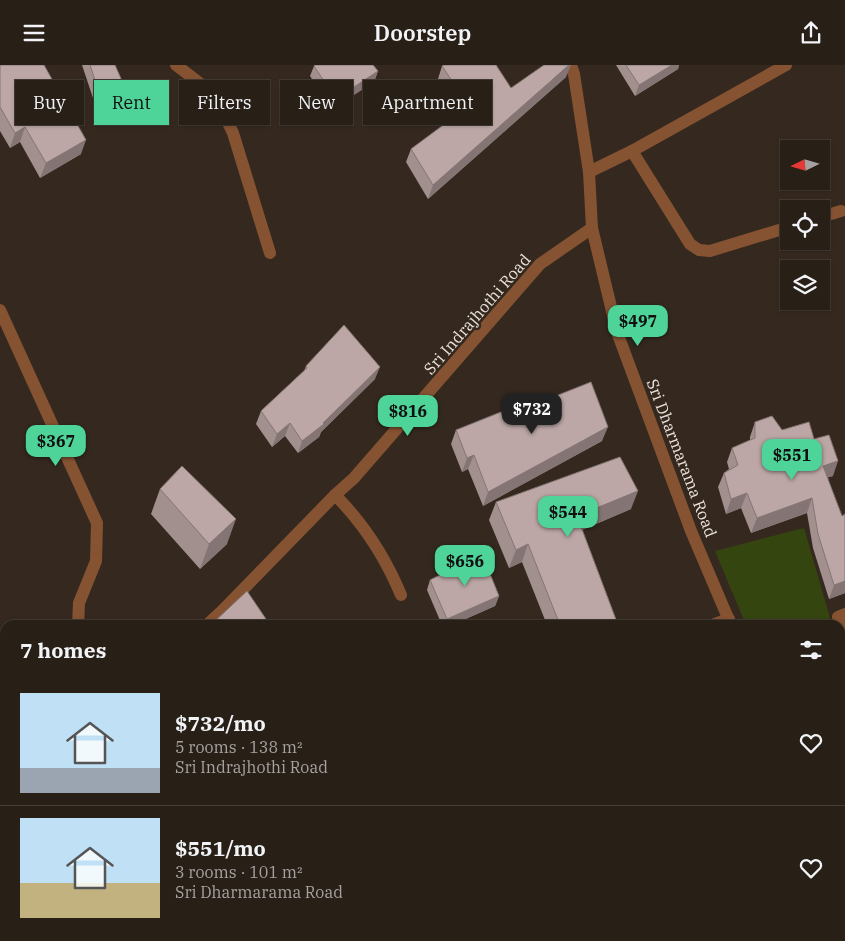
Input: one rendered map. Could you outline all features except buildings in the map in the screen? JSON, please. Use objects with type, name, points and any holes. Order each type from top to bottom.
[{"type":"street","points":[[176,65],[206,88],[220,106],[233,133],[270,253]]},
{"type":"street","name":"Sri Dharmarama Road","points":[[571,65],[589,172],[592,227],[617,331],[691,531],[729,620]]},
{"type":"street","points":[[589,172],[632,151],[786,65]]},
{"type":"street","points":[[632,151],[690,244],[699,250],[710,251],[780,230]]},
{"type":"street","points":[[830,214],[841,211]]},
{"type":"street","name":"Sri Indrajhothi Road","points":[[212,620],[354,478],[540,264],[592,227]]},
{"type":"street","points":[[0,310],[97,523],[96,561],[79,603],[78,620]]},
{"type":"street","points":[[335,495],[365,531],[392,575],[401,595]]},
{"type":"green space","points":[[804,528],[831,620],[744,620],[715,551]]}]
